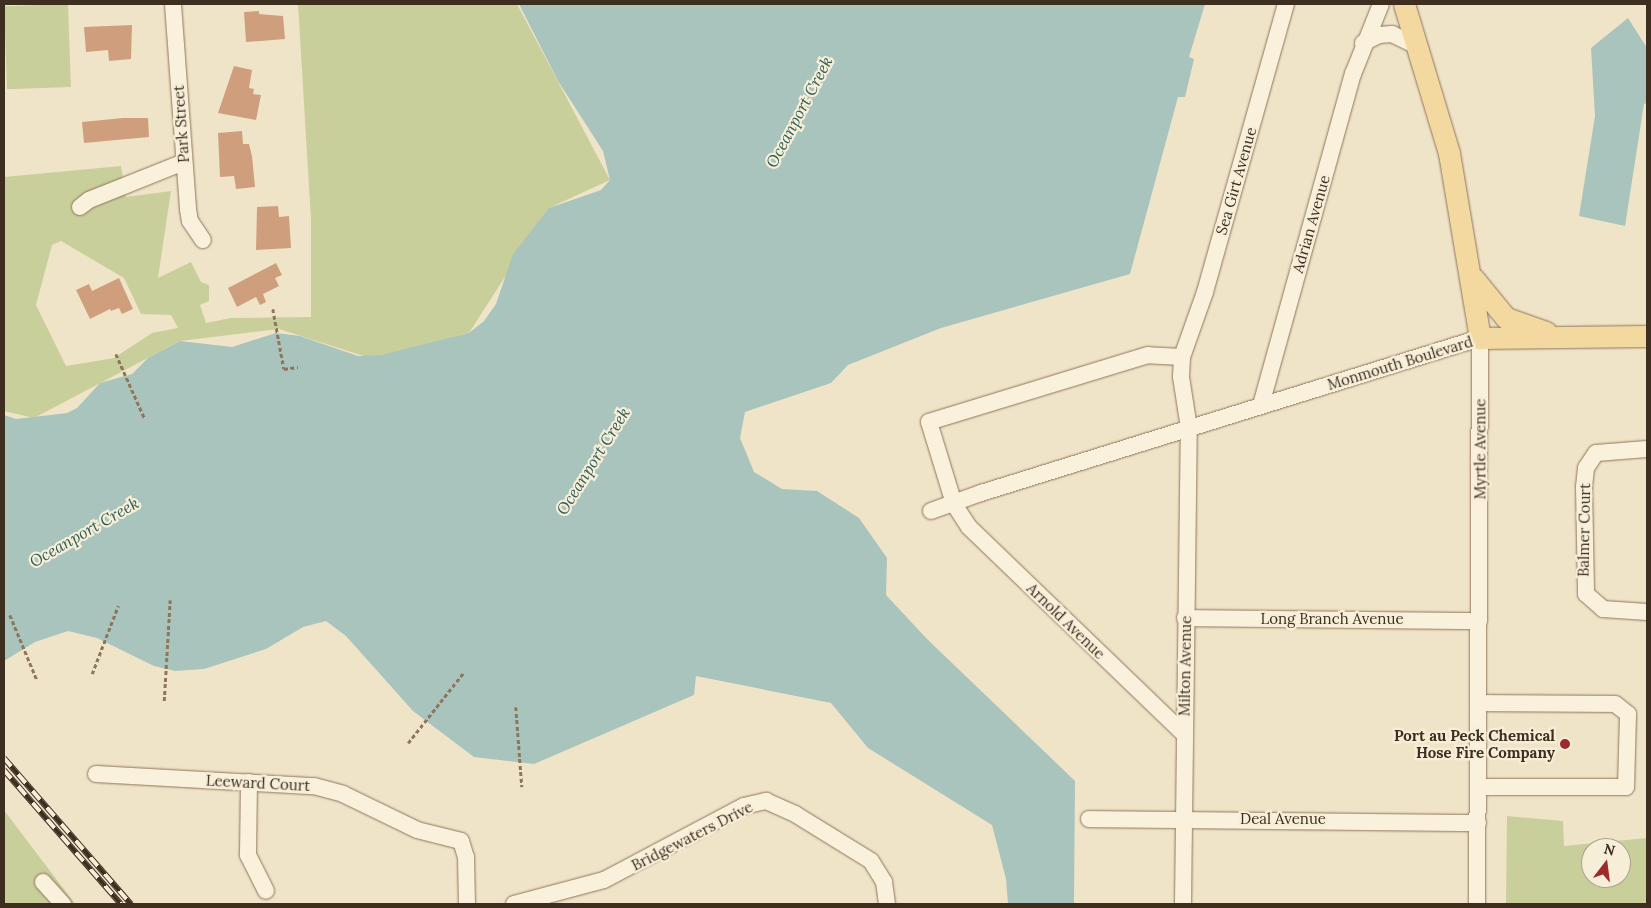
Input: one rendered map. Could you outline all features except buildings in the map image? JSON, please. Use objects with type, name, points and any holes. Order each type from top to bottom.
[{"type":"main road","name":"Myrtle Avenue","points":[[1404,4],[1420,47],[1449,153],[1472,277],[1480,338]]},
{"type":"main road","points":[[1472,277],[1506,318],[1560,337]]},
{"type":"main road","name":"Monmouth Boulevard","points":[[1480,338],[1647,336]]},
{"type":"street","name":"Park Street","points":[[173,4],[188,209],[190,221],[203,240]]},
{"type":"street","name":"Sea Girt Avenue","points":[[1182,357],[1205,292],[1286,4]]},
{"type":"street","name":"Adrian Avenue","points":[[1261,405],[1363,43],[1381,4]]},
{"type":"street","points":[[1363,43],[1379,35],[1392,34],[1420,47]]},
{"type":"street","points":[[80,207],[89,200],[184,162]]},
{"type":"street","name":"Monmouth Boulevard","points":[[931,511],[1261,405],[1480,338]]},
{"type":"street","name":"Myrtle Avenue","points":[[1477,904],[1480,338]]},
{"type":"street","points":[[954,504],[929,422],[1140,357],[1162,353],[1182,357],[1181,377],[1189,428]]},
{"type":"street","name":"Milton Avenue","points":[[1183,904],[1185,618],[1189,428]]},
{"type":"street","name":"Balmer Court","points":[[1647,449],[1596,453],[1586,468],[1584,497],[1586,594],[1603,609],[1647,612]]},
{"type":"street","name":"Arnold Avenue","points":[[954,504],[969,527],[1184,734]]},
{"type":"street","name":"Long Branch Avenue","points":[[1185,618],[1479,621]]},
{"type":"street","points":[[1478,703],[1615,704],[1628,714],[1626,787],[1478,787]]},
{"type":"street","name":"Leeward Court","points":[[96,774],[323,787],[412,828],[464,844],[467,904]]},
{"type":"street","points":[[249,782],[248,855],[266,891]]},
{"type":"street","name":"Bridgewaters Drive","points":[[514,904],[604,880],[744,806],[766,801],[795,814],[871,861],[884,882],[887,904]]},
{"type":"street","name":"Deal Avenue","points":[[1089,819],[1183,818],[1478,823]]},
{"type":"street","points":[[43,882],[63,904]]},
{"type":"path","points":[[274,309],[284,369],[298,367]]},
{"type":"path","points":[[116,354],[145,418]]},
{"type":"path","points":[[164,701],[170,600]]},
{"type":"path","points":[[92,674],[118,606]]},
{"type":"path","points":[[10,615],[37,680]]},
{"type":"path","points":[[408,743],[464,672]]},
{"type":"path","points":[[516,707],[522,787]]},
{"type":"green space","points":[[68,4],[71,87],[7,89],[4,6]]},
{"type":"green space","points":[[298,4],[517,4],[610,180],[549,208],[469,333],[373,359],[279,329],[180,341],[34,418],[4,411],[4,177],[121,166],[126,197],[171,191],[158,278],[191,262],[201,282],[209,285],[209,301],[200,305],[206,323],[231,318],[311,317],[311,220]],"holes":[[[61,241],[124,278],[141,314],[171,315],[178,328],[152,333],[114,358],[66,366],[36,305],[52,245]]]},
{"type":"green space","points":[[4,810],[75,904],[4,904]]},
{"type":"green space","points":[[1507,816],[1563,821],[1564,846],[1581,844],[1581,888],[1631,888],[1631,840],[1647,838],[1647,904],[1506,904]]},
{"type":"water","name":"Oceanport Creek","points":[[519,4],[1205,4],[1189,57],[1194,59],[1185,97],[1178,97],[1130,274],[941,328],[848,365],[831,383],[745,412],[740,438],[754,472],[782,489],[817,491],[859,518],[887,558],[886,595],[927,639],[1075,781],[1074,904],[1008,904],[1006,879],[992,825],[868,748],[831,703],[696,676],[694,695],[534,764],[474,757],[413,711],[346,636],[326,621],[303,627],[266,649],[204,669],[175,671],[154,666],[97,638],[68,631],[35,642],[4,661],[4,415],[16,419],[67,413],[77,408],[100,383],[132,374],[148,358],[180,341],[232,347],[276,333],[300,336],[358,356],[381,355],[469,333],[484,321],[496,304],[513,254],[549,208],[601,190],[610,180],[603,151],[558,81]]},
{"type":"water","points":[[1628,18],[1647,48],[1647,103],[1644,104],[1625,226],[1579,216],[1595,116],[1591,48]]},
{"type":"railway","points":[[4,758],[131,904]]},
{"type":"railway","points":[[4,770],[121,904]]},
{"type":"place","name":"Port au Peck Chemical Hose Fire Company","points":[[1565,744]]}]
